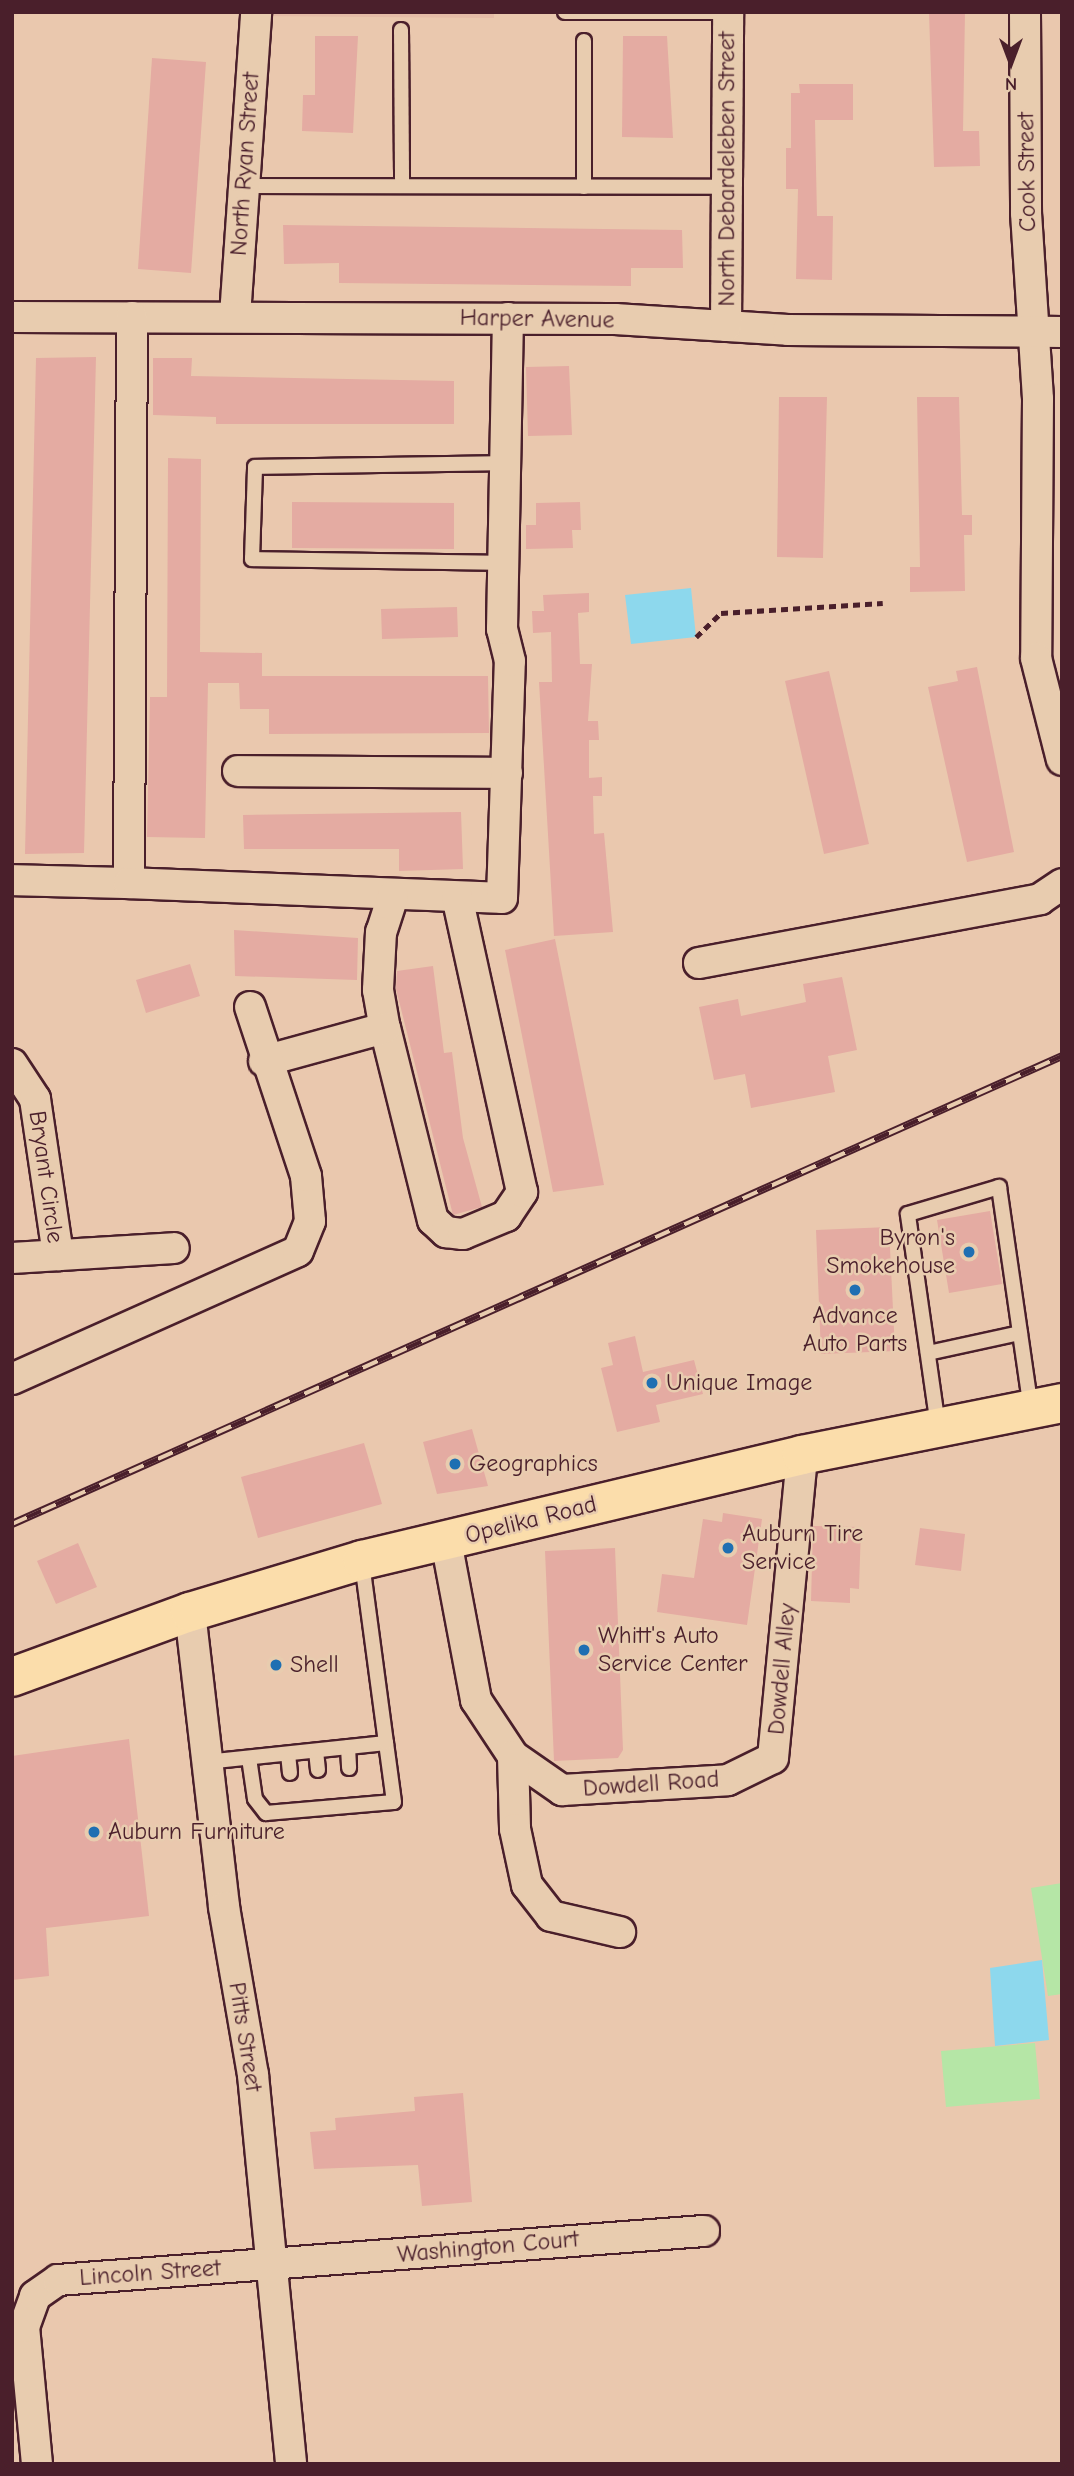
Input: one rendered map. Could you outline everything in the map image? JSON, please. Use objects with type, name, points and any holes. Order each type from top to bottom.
[{"type":"main road","name":"Opelika Road","points":[[12,1677],[190,1612],[362,1560],[802,1455],[1046,1407]]},
{"type":"street","name":"North Ryan Street","points":[[235,316],[256,12]]},
{"type":"street","name":"North Debardeleben Street","points":[[726,326],[729,187],[728,12]]},
{"type":"street","name":"Cook Street","points":[[1025,12],[1026,213],[1049,332],[1036,658],[1062,760]]},
{"type":"street","name":"Harper Avenue","points":[[12,317],[508,318],[726,326],[1049,332]]},
{"type":"street","points":[[129,883],[132,317]]},
{"type":"street","points":[[12,880],[129,883],[393,897],[502,898],[507,773],[503,564],[508,318]]},
{"type":"street","points":[[238,771],[507,773]]},
{"type":"street","points":[[699,963],[1040,898],[1062,884]]},
{"type":"street","points":[[393,897],[381,932],[378,990],[433,1220],[446,1232],[477,1230],[506,1216],[522,1192],[457,897]]},
{"type":"street","points":[[12,1379],[298,1251],[310,1221],[306,1176],[264,1060],[250,1007]]},
{"type":"street","points":[[264,1060],[386,1028]]},
{"type":"street","name":"Bryant Circle","points":[[12,1064],[35,1099],[58,1255]]},
{"type":"street","points":[[12,1258],[174,1248]]},
{"type":"street","name":"Dowdell Alley","points":[[773,1758],[802,1455]]},
{"type":"street","name":"Dowdell Road","points":[[446,1541],[476,1700],[513,1756],[562,1790],[727,1780],[773,1758]]},
{"type":"street","name":"Pitts Street","points":[[190,1612],[204,1763],[253,2075],[291,2464]]},
{"type":"street","points":[[513,1756],[515,1829],[527,1885],[551,1916],[620,1932]]},
{"type":"street","name":"Washington Court","points":[[272,2264],[704,2231]]},
{"type":"street","name":"Lincoln Street","points":[[37,2464],[24,2327],[35,2296],[58,2280],[272,2264]]},
{"type":"lane","points":[[565,12],[728,12]]},
{"type":"lane","points":[[401,30],[402,186]]},
{"type":"lane","points":[[584,41],[584,187]]},
{"type":"lane","points":[[242,186],[729,187]]},
{"type":"lane","points":[[503,564],[252,559],[255,467],[506,463]]},
{"type":"lane","points":[[938,1428],[908,1214],[999,1187],[1020,1333],[1046,1407]]},
{"type":"lane","points":[[928,1353],[1020,1333]]},
{"type":"lane","points":[[249,1758],[255,1799],[266,1813],[294,1805],[320,1802],[394,1802],[362,1560]]},
{"type":"lane","points":[[204,1763],[386,1743]]},
{"type":"lane","points":[[348,1747],[349,1768]]},
{"type":"lane","points":[[316,1751],[318,1770]]},
{"type":"lane","points":[[288,1754],[290,1773]]},
{"type":"path","points":[[696,637],[721,612],[883,603]]},
{"type":"shaded area","points":[[256,12],[494,12],[494,18],[256,16]]},
{"type":"green space","points":[[1062,1883],[1062,1994],[1048,1996],[1031,1888]]},
{"type":"green space","points":[[1035,2043],[1040,2099],[946,2107],[941,2051]]},
{"type":"water","points":[[691,588],[696,637],[631,644],[625,595]]},
{"type":"water","points":[[1042,1960],[1049,2040],[995,2046],[990,1968]]},
{"type":"building","points":[[929,12],[965,12],[963,131],[979,131],[980,166],[934,167]]},
{"type":"building","points":[[315,36],[358,36],[353,133],[302,131],[303,95],[315,95]]},
{"type":"building","points":[[623,36],[667,36],[673,138],[622,137]]},
{"type":"building","points":[[152,58],[206,62],[191,273],[138,269]]},
{"type":"building","points":[[799,84],[853,84],[853,120],[815,120],[817,216],[833,216],[832,280],[796,279],[798,189],[786,189],[786,148],[791,148],[791,93],[800,93]]},
{"type":"building","points":[[283,225],[682,230],[683,268],[631,268],[631,286],[339,283],[339,263],[284,264]]},
{"type":"building","points":[[96,357],[84,853],[25,854],[36,358]]},
{"type":"building","points":[[153,358],[192,358],[191,376],[454,381],[454,424],[216,424],[216,417],[153,415]]},
{"type":"building","points":[[569,366],[572,435],[528,436],[526,367]]},
{"type":"building","points":[[779,397],[827,397],[823,558],[777,557]]},
{"type":"building","points":[[917,397],[959,397],[962,515],[972,515],[972,535],[964,535],[965,591],[910,592],[910,567],[920,567]]},
{"type":"building","points":[[168,458],[201,459],[200,652],[262,653],[262,676],[488,676],[489,733],[269,734],[269,709],[240,709],[239,683],[208,683],[205,838],[147,837],[150,697],[167,697]]},
{"type":"building","points":[[292,502],[454,503],[454,549],[292,548]]},
{"type":"building","points":[[580,502],[581,530],[572,530],[573,548],[526,549],[526,525],[536,525],[536,503]]},
{"type":"building","points":[[589,593],[589,612],[578,613],[580,664],[592,664],[588,721],[598,721],[599,740],[589,740],[589,778],[602,777],[602,796],[593,796],[594,834],[604,833],[613,932],[554,936],[539,682],[552,682],[551,632],[533,633],[532,611],[544,611],[543,595]]},
{"type":"building","points":[[457,607],[458,637],[382,639],[381,609]]},
{"type":"building","points":[[977,667],[1014,852],[967,862],[928,687],[958,681],[956,671]]},
{"type":"building","points":[[829,671],[869,844],[824,854],[785,681]]},
{"type":"building","points":[[461,812],[463,869],[399,871],[399,849],[244,849],[243,815]]},
{"type":"building","points":[[234,930],[358,938],[357,980],[235,976]]},
{"type":"building","points":[[555,939],[604,1185],[553,1192],[505,950]]},
{"type":"building","points":[[190,964],[200,996],[146,1013],[136,980]]},
{"type":"building","points":[[433,966],[444,1053],[452,1052],[463,1138],[482,1207],[453,1215],[396,989],[397,971]]},
{"type":"building","points":[[842,977],[857,1050],[828,1056],[835,1092],[751,1108],[745,1074],[714,1080],[699,1007],[738,999],[741,1016],[806,1002],[803,984]]},
{"type":"building","name":"Byron's Smokehouse","points":[[990,1211],[1002,1284],[949,1293],[937,1220]]},
{"type":"building","name":"Advance Auto Parts","points":[[889,1227],[895,1351],[821,1354],[816,1230]]},
{"type":"building","name":"Unique Image","points":[[635,1336],[643,1372],[694,1360],[703,1394],[656,1405],[660,1422],[617,1432],[601,1368],[613,1365],[608,1343]]},
{"type":"building","name":"Geographics","points":[[472,1429],[488,1486],[437,1494],[423,1442]]},
{"type":"building","points":[[364,1443],[382,1504],[258,1538],[241,1477]]},
{"type":"building","name":"Auburn Tire Service","points":[[723,1513],[762,1519],[747,1625],[657,1612],[662,1574],[694,1578],[703,1519],[722,1522]]},
{"type":"building","points":[[813,1526],[861,1527],[859,1589],[850,1588],[850,1603],[811,1601]]},
{"type":"building","points":[[920,1528],[965,1534],[961,1571],[915,1565]]},
{"type":"building","points":[[78,1543],[97,1587],[56,1604],[37,1561]]},
{"type":"building","name":"Whitt's Auto Service Center","points":[[615,1548],[623,1750],[618,1758],[554,1761],[545,1551]]},
{"type":"building","name":"Auburn Furniture","points":[[129,1739],[149,1916],[46,1928],[49,1976],[12,1980],[12,1756]]},
{"type":"building","points":[[463,2093],[472,2202],[422,2206],[418,2165],[314,2169],[310,2132],[336,2130],[335,2118],[415,2111],[414,2097]]},
{"type":"railway","points":[[12,1524],[1062,1056]]},
{"type":"place","name":"Byron's Smokehouse","points":[[969,1252]]},
{"type":"place","name":"Advance Auto Parts","points":[[855,1290]]},
{"type":"place","name":"Unique Image","points":[[652,1383]]},
{"type":"place","name":"Geographics","points":[[455,1464]]},
{"type":"place","name":"Auburn Tire Service","points":[[728,1548]]},
{"type":"place","name":"Whitt's Auto Service Center","points":[[584,1650]]},
{"type":"place","name":"Shell","points":[[276,1665]]},
{"type":"place","name":"Auburn Furniture","points":[[94,1832]]}]
